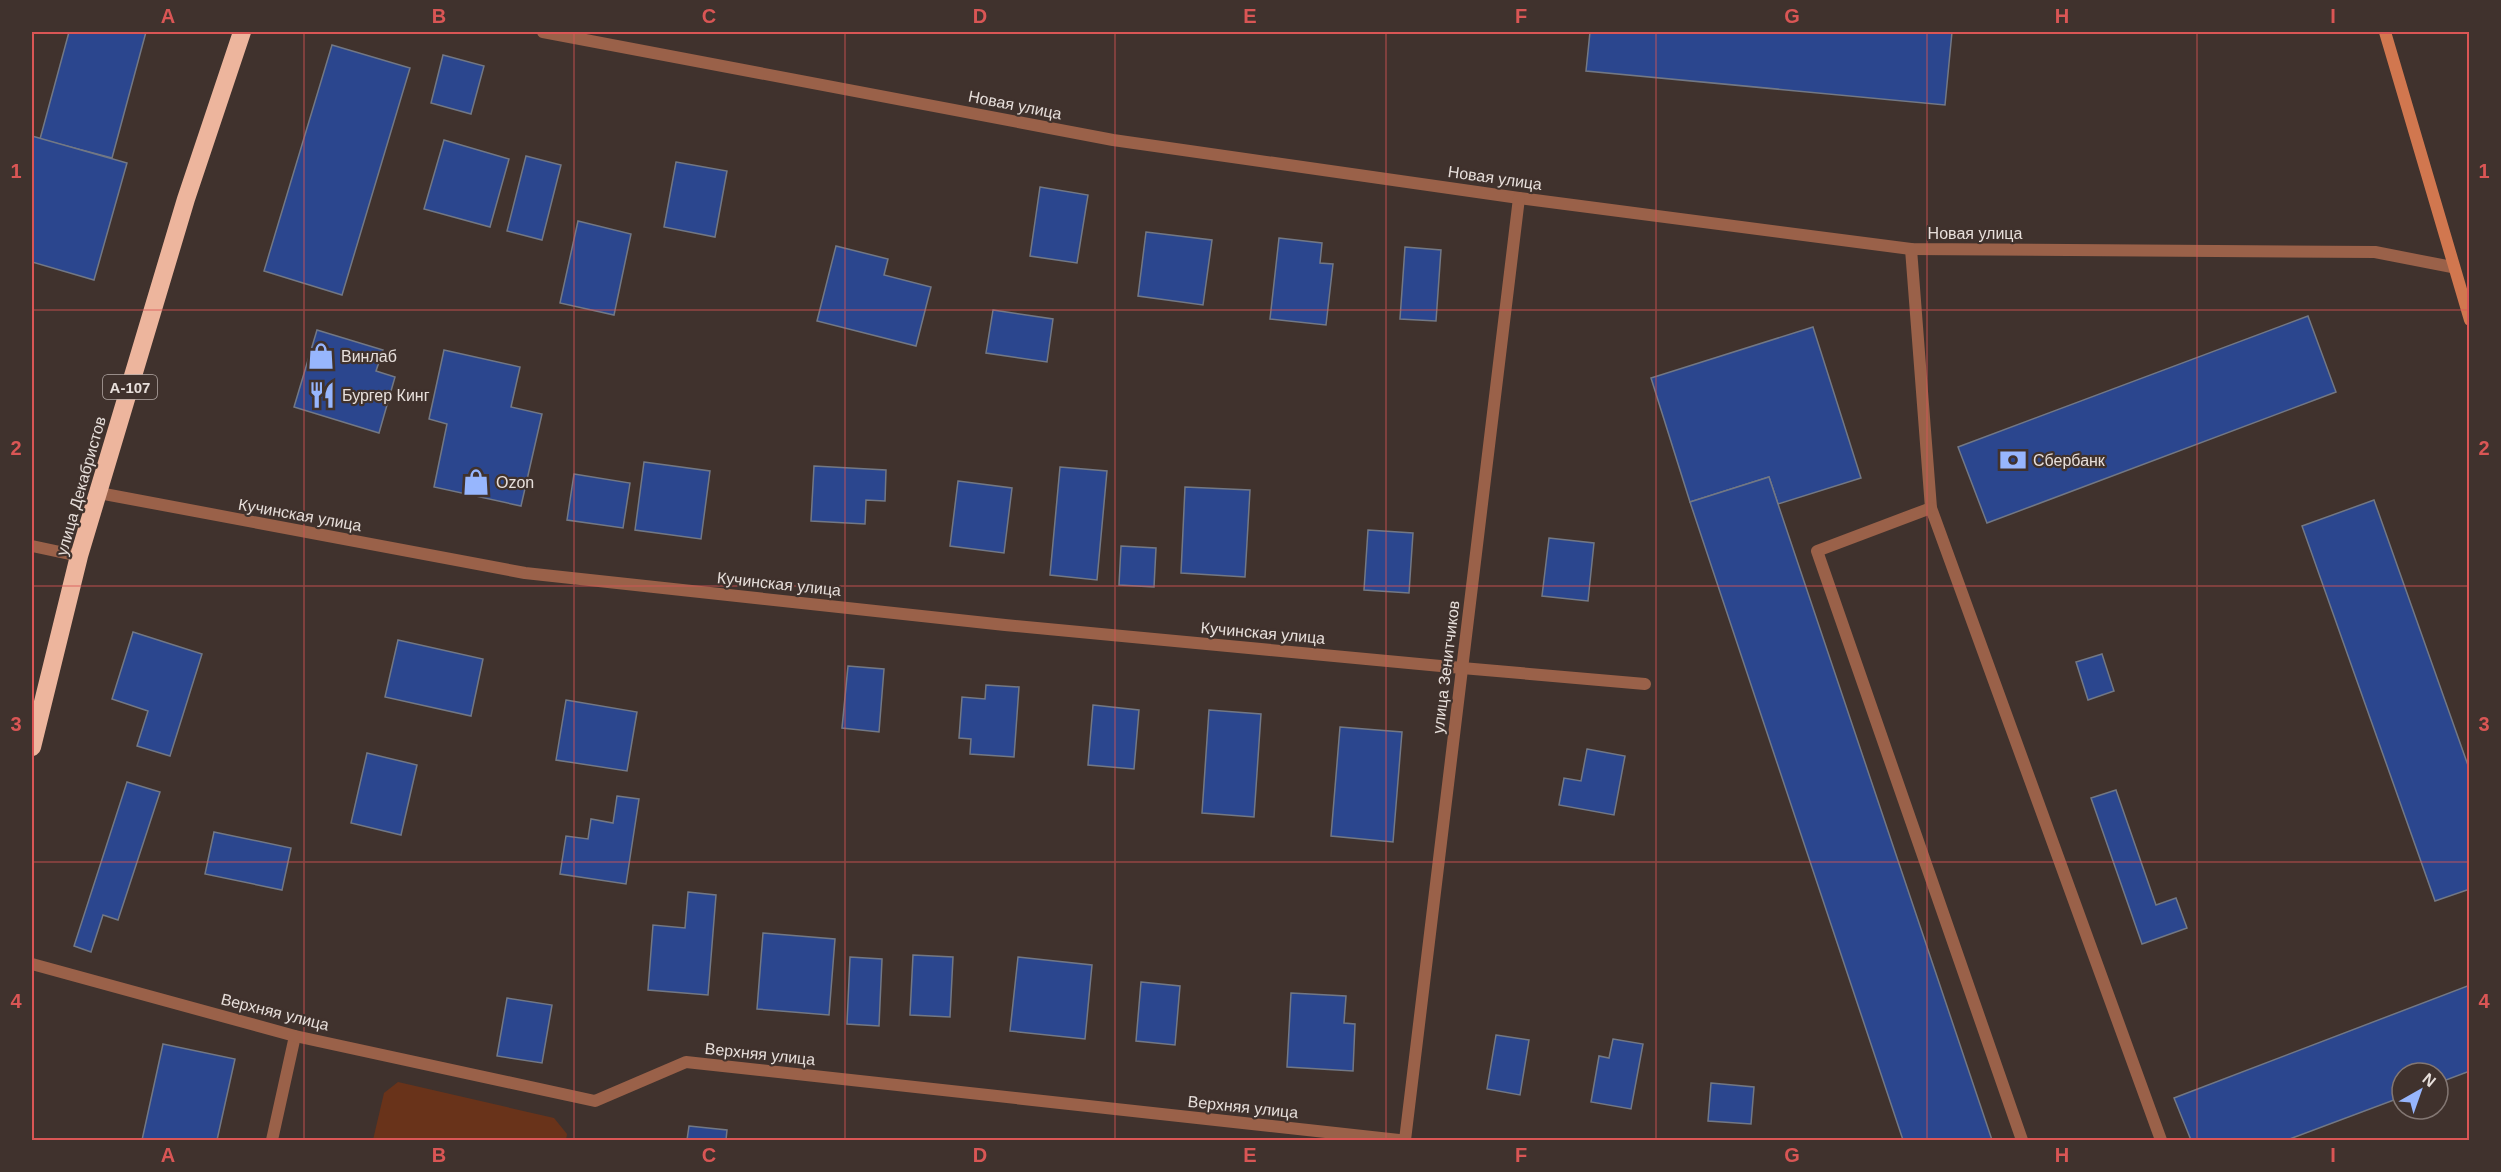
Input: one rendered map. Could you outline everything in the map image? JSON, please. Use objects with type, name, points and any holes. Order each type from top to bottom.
[{"type":"highway","name":"улица Декабристов","points":[[32,747],[80,556],[186,199],[242,32]]},
{"type":"street","name":"Новая улица","points":[[543,32],[570,34],[1113,140],[1519,198],[1911,249],[2375,252],[2452,267]]},
{"type":"street","points":[[2385,32],[2469,320]]},
{"type":"street","name":"улица Зенитчиков","points":[[1406,1140],[1519,198]]},
{"type":"street","points":[[1911,249],[1931,508],[2161,1140]]},
{"type":"street","name":"Кучинская улица","points":[[99,493],[525,573],[1005,625],[1645,684]]},
{"type":"street","points":[[1931,508],[1816,551],[2022,1140]]},
{"type":"street","points":[[32,546],[80,556]]},
{"type":"street","name":"Верхняя улица","points":[[32,964],[295,1036],[595,1101],[686,1062],[1399,1140]]},
{"type":"street","points":[[273,1140],[295,1036]]},
{"type":"shaded area","points":[[398,1082],[554,1118],[567,1134],[566,1140],[373,1140],[384,1093]]},
{"type":"building","points":[[69,32],[146,32],[112,158],[40,139]]},
{"type":"building","points":[[1590,32],[1952,32],[1945,105],[1586,71]]},
{"type":"building","points":[[332,45],[410,68],[342,295],[264,271]]},
{"type":"building","points":[[443,55],[484,66],[471,114],[431,103]]},
{"type":"building","points":[[32,136],[127,163],[94,280],[32,262]]},
{"type":"building","points":[[444,140],[509,159],[490,227],[424,209]]},
{"type":"building","points":[[526,156],[561,165],[542,240],[507,231]]},
{"type":"building","points":[[676,162],[727,171],[715,237],[664,227]]},
{"type":"building","points":[[1040,187],[1088,195],[1077,263],[1030,256]]},
{"type":"building","points":[[578,221],[631,234],[614,315],[560,303]]},
{"type":"building","points":[[1146,232],[1212,240],[1203,305],[1138,296]]},
{"type":"building","points":[[1279,238],[1322,243],[1320,263],[1333,264],[1326,325],[1270,319]]},
{"type":"building","points":[[836,246],[888,259],[884,275],[931,287],[916,346],[817,321]]},
{"type":"building","points":[[1405,247],[1441,250],[1436,321],[1400,319]]},
{"type":"building","points":[[993,310],[1053,319],[1047,362],[986,353]]},
{"type":"building","points":[[2308,316],[2336,392],[1987,523],[1958,447]]},
{"type":"building","points":[[1813,327],[1861,478],[1778,504],[1769,477],[1690,502],[1651,378]]},
{"type":"building","points":[[317,330],[383,350],[376,371],[395,377],[379,433],[294,407]]},
{"type":"building","points":[[444,350],[520,367],[511,407],[542,414],[521,506],[434,487],[447,424],[429,419]]},
{"type":"building","points":[[644,462],[710,471],[701,539],[635,530]]},
{"type":"building","points":[[814,466],[886,470],[885,501],[866,500],[865,524],[811,521]]},
{"type":"building","points":[[1060,467],[1107,471],[1097,580],[1050,575]]},
{"type":"building","points":[[574,474],[630,483],[623,528],[567,520]]},
{"type":"building","points":[[1769,477],[1992,1140],[1903,1140],[1690,502]]},
{"type":"building","points":[[958,481],[1012,488],[1004,553],[950,546]]},
{"type":"building","points":[[1185,487],[1250,490],[1245,577],[1181,573]]},
{"type":"building","points":[[2374,500],[2470,771],[2470,889],[2435,901],[2302,526]]},
{"type":"building","points":[[1368,530],[1413,533],[1409,593],[1364,590]]},
{"type":"building","points":[[1549,538],[1594,543],[1588,601],[1542,596]]},
{"type":"building","points":[[1121,546],[1156,548],[1154,587],[1119,585]]},
{"type":"building","points":[[133,632],[202,654],[170,756],[137,746],[148,711],[112,699]]},
{"type":"building","points":[[398,640],[483,659],[471,716],[385,697]]},
{"type":"building","points":[[2102,654],[2114,691],[2088,700],[2076,662]]},
{"type":"building","points":[[848,666],[884,669],[879,732],[842,728]]},
{"type":"building","points":[[986,685],[1019,687],[1014,757],[970,754],[971,739],[959,738],[962,697],[985,699]]},
{"type":"building","points":[[566,700],[637,712],[627,771],[556,760]]},
{"type":"building","points":[[1093,705],[1139,710],[1134,769],[1088,765]]},
{"type":"building","points":[[1209,710],[1261,714],[1254,817],[1202,813]]},
{"type":"building","points":[[1340,727],[1402,732],[1393,842],[1331,836]]},
{"type":"building","points":[[1587,749],[1625,756],[1614,815],[1559,805],[1564,778],[1581,781]]},
{"type":"building","points":[[367,753],[417,765],[401,835],[351,823]]},
{"type":"building","points":[[127,782],[160,792],[118,920],[103,915],[91,952],[74,946]]},
{"type":"building","points":[[2116,790],[2156,905],[2176,898],[2187,928],[2142,944],[2091,798]]},
{"type":"building","points":[[617,796],[639,799],[626,884],[560,874],[566,836],[588,839],[591,819],[613,823]]},
{"type":"building","points":[[214,832],[291,848],[282,890],[205,874]]},
{"type":"building","points":[[688,892],[716,895],[708,995],[648,990],[653,925],[685,928]]},
{"type":"building","points":[[763,933],[835,939],[829,1015],[757,1009]]},
{"type":"building","points":[[913,955],[953,957],[950,1017],[910,1015]]},
{"type":"building","points":[[850,957],[882,959],[879,1026],[847,1024]]},
{"type":"building","points":[[1018,957],[1092,965],[1085,1039],[1010,1031]]},
{"type":"building","points":[[1141,982],[1180,986],[1175,1045],[1136,1041]]},
{"type":"building","points":[[2470,985],[2470,1071],[2450,1078],[2450,1061],[2390,1061],[2390,1101],[2287,1140],[2191,1140],[2174,1098]]},
{"type":"building","points":[[1291,993],[1346,996],[1344,1023],[1355,1024],[1353,1071],[1287,1067]]},
{"type":"building","points":[[507,998],[552,1005],[542,1063],[497,1056]]},
{"type":"building","points":[[1496,1035],[1529,1040],[1520,1095],[1487,1089]]},
{"type":"building","points":[[1613,1039],[1643,1044],[1631,1109],[1591,1102],[1599,1056],[1609,1058]]},
{"type":"building","points":[[163,1044],[235,1059],[217,1140],[142,1140]]},
{"type":"building","points":[[1711,1083],[1754,1087],[1751,1124],[1708,1121]]},
{"type":"building","points":[[689,1126],[727,1130],[726,1140],[687,1140]]},
{"type":"place","name":"Винлаб","points":[[321,356]]},
{"type":"place","name":"Бургер Кинг","points":[[322,395]]},
{"type":"place","name":"Сбербанк","points":[[2013,460]]},
{"type":"place","name":"Ozon","points":[[476,482]]}]
